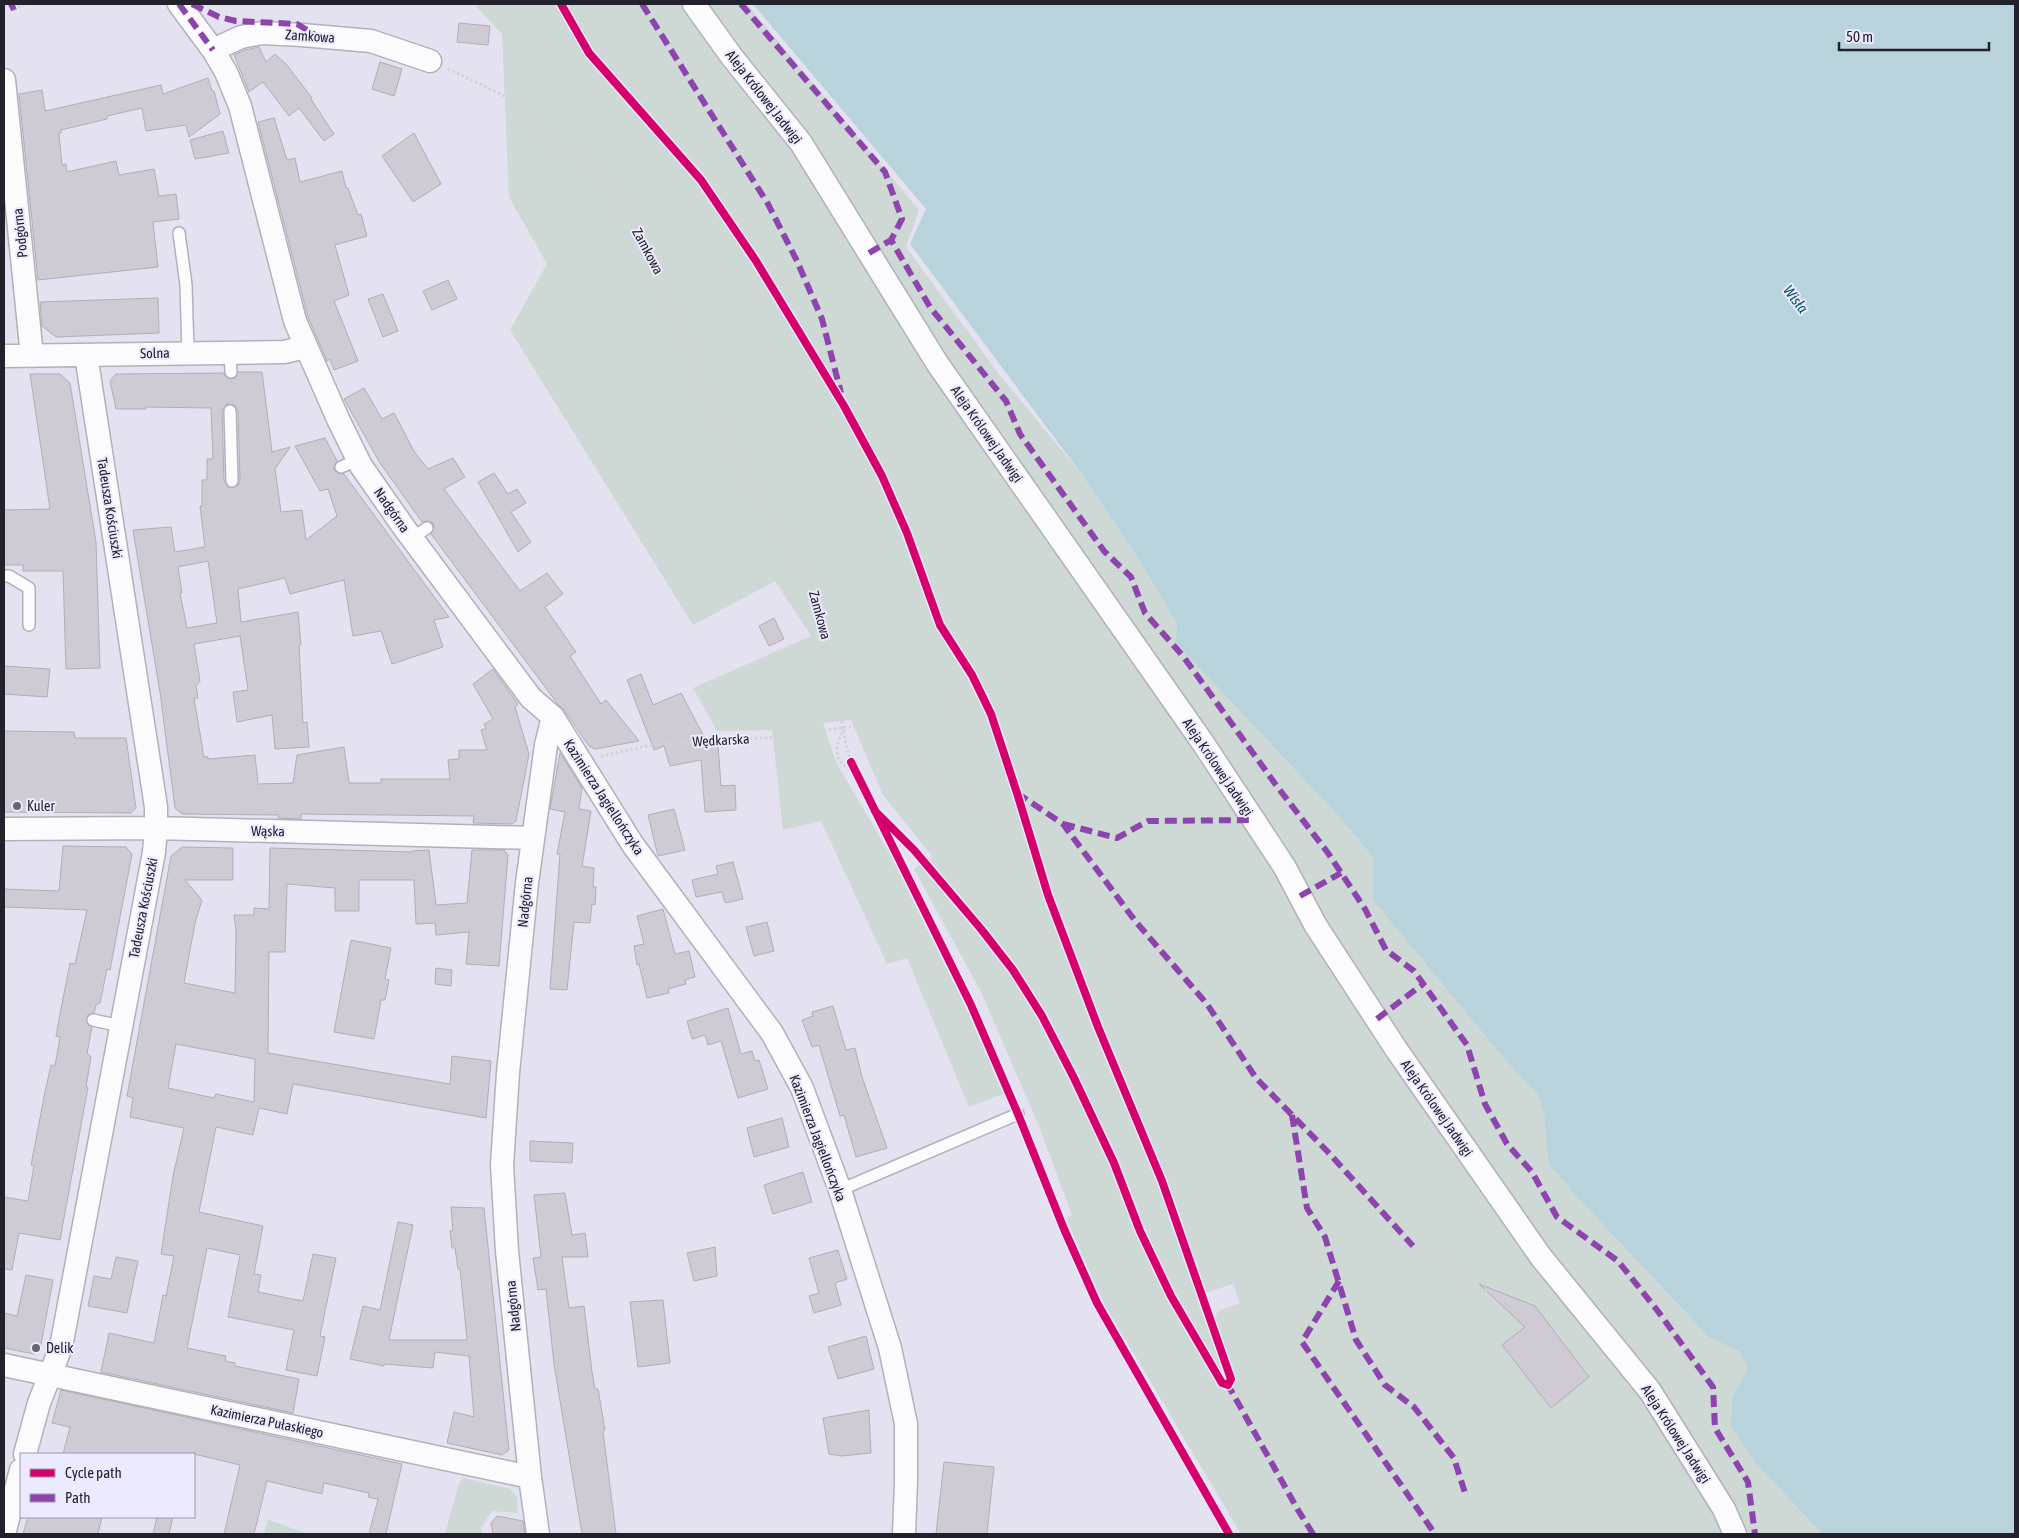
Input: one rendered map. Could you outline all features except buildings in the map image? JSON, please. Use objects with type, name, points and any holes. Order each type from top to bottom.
[{"type":"street","points":[[179,4],[213,50],[226,72],[240,106],[294,321],[306,347]]},
{"type":"street","name":"Aleja Królowej Jadwigi","points":[[694,4],[732,57],[801,142],[937,363],[1208,751],[1284,866],[1316,926],[1402,1057],[1541,1257],[1650,1391],[1724,1509],[1735,1534]]},
{"type":"street","name":"Zamkowa","points":[[213,50],[241,37],[262,33],[302,34],[372,41],[430,61]]},
{"type":"street","name":"Podgórna","points":[[4,80],[32,356]]},
{"type":"street","name":"Solna","points":[[4,356],[188,352],[230,362],[306,347]]},
{"type":"street","name":"Nadgórna","points":[[306,347],[350,464],[420,533],[531,698],[556,714],[546,745],[532,838],[508,1073],[502,1164],[507,1252],[530,1477],[538,1534]]},
{"type":"street","name":"Tadeusza Kościuszki","points":[[26,1453],[39,1403],[61,1347],[154,852],[156,828],[156,807],[86,355]]},
{"type":"street","name":"Kazimierza Jagiellończyka","points":[[556,714],[633,845],[772,1033],[802,1088],[840,1190],[890,1348],[906,1424],[904,1534]]},
{"type":"street","name":"Wąska","points":[[4,829],[156,828],[532,838]]},
{"type":"street","name":"Kazimierza Pułaskiego","points":[[4,1365],[530,1477]]},
{"type":"street","points":[[4,1534],[20,1474]]},
{"type":"lane","points":[[179,233],[186,285],[188,352]]},
{"type":"lane","points":[[230,410],[232,481]]},
{"type":"lane","points":[[4,576],[9,576],[29,588],[30,626]]},
{"type":"lane","points":[[93,1020],[121,1026]]},
{"type":"lane","points":[[840,1190],[1018,1114]]},
{"type":"path","points":[[14,10],[25,4]]},
{"type":"path","points":[[949,706],[980,690]]},
{"type":"path","points":[[844,728],[838,739],[837,751],[841,764],[845,768],[854,769]]},
{"type":"path","points":[[1413,1246],[1444,1264],[1472,1287],[1499,1294],[1517,1307]]},
{"type":"shaded area","points":[[477,4],[747,4],[919,210],[906,247],[998,373],[1083,476],[1140,561],[1177,624],[1175,642],[1343,821],[1373,857],[1373,868],[1509,1064],[1538,1094],[1544,1114],[1548,1162],[1575,1195],[1709,1337],[1739,1350],[1748,1369],[1732,1397],[1754,1461],[1822,1534],[1241,1534],[1103,1302],[1066,1218],[1072,1215],[1039,1126],[980,990],[914,869],[932,856],[883,795],[851,720],[823,723],[836,762],[890,854],[968,1012],[1003,1094],[969,1107],[907,958],[887,964],[821,821],[783,830],[772,730],[717,731],[693,688],[811,636],[775,581],[693,625],[510,330],[547,264],[509,197],[502,34],[476,6]],"holes":[[[1233,1284],[1240,1303],[1218,1311],[1214,1319],[1205,1293]]]},
{"type":"shaded area","points":[[463,1478],[510,1489],[517,1497],[518,1513],[492,1511],[481,1528],[482,1534],[445,1534],[458,1486]]},
{"type":"shaded area","points":[[269,1520],[308,1534],[264,1534]]},
{"type":"water","name":"Wisła","points":[[753,4],[2015,4],[2015,1534],[1822,1534],[1754,1461],[1731,1426],[1732,1397],[1748,1369],[1739,1351],[1709,1337],[1575,1195],[1548,1162],[1544,1114],[1538,1094],[1509,1064],[1373,900],[1373,857],[1343,821],[1175,642],[1177,624],[1140,561],[1083,476],[910,244],[926,209]]},
{"type":"marked path","points":[[11,4],[14,10]]},
{"type":"marked path","points":[[179,4],[213,50]]},
{"type":"marked path","points":[[192,4],[219,17],[236,21],[297,24],[317,36]]},
{"type":"marked path","points":[[642,4],[768,204],[797,261],[822,319],[841,393]]},
{"type":"marked path","points":[[741,4],[885,172],[902,219],[891,240],[930,307],[1006,401],[1020,434],[1104,551],[1131,577],[1145,613],[1183,656],[1276,785],[1328,853],[1365,909],[1386,950],[1414,971],[1467,1045],[1485,1104],[1507,1144],[1532,1172],[1557,1217],[1618,1261],[1657,1310],[1713,1387],[1715,1428],[1748,1482],[1755,1534]]},
{"type":"marked path","points":[[869,253],[891,240]]},
{"type":"marked path","points":[[1017,793],[1063,824],[1136,922],[1207,1004],[1256,1078],[1328,1152],[1413,1246]]},
{"type":"marked path","points":[[1063,824],[1117,838],[1148,821],[1254,820]]},
{"type":"marked path","points":[[1300,896],[1341,873]]},
{"type":"marked path","points":[[1377,1019],[1423,984]]},
{"type":"marked path","points":[[1292,1115],[1307,1208],[1325,1237],[1356,1340],[1385,1385],[1414,1407],[1454,1458],[1465,1493]]},
{"type":"marked path","points":[[1339,1281],[1302,1342],[1435,1534]]},
{"type":"marked path","points":[[1226,1384],[1313,1534]]},
{"type":"cycle path","points":[[561,4],[589,53],[701,180],[756,261],[844,406],[882,476],[907,533],[940,625],[972,675],[991,714],[1048,895],[1098,1027],[1162,1181],[1231,1379],[1228,1385],[1222,1383],[1171,1296],[1140,1231],[1114,1163],[1042,1016],[1013,970],[981,929],[914,850],[875,811]]},
{"type":"cycle path","points":[[851,762],[971,1005],[1018,1114],[1064,1229],[1097,1303],[1229,1534]]},
{"type":"place","name":"Kuler","points":[[17,806]]},
{"type":"place","name":"Delik","points":[[36,1348]]}]
